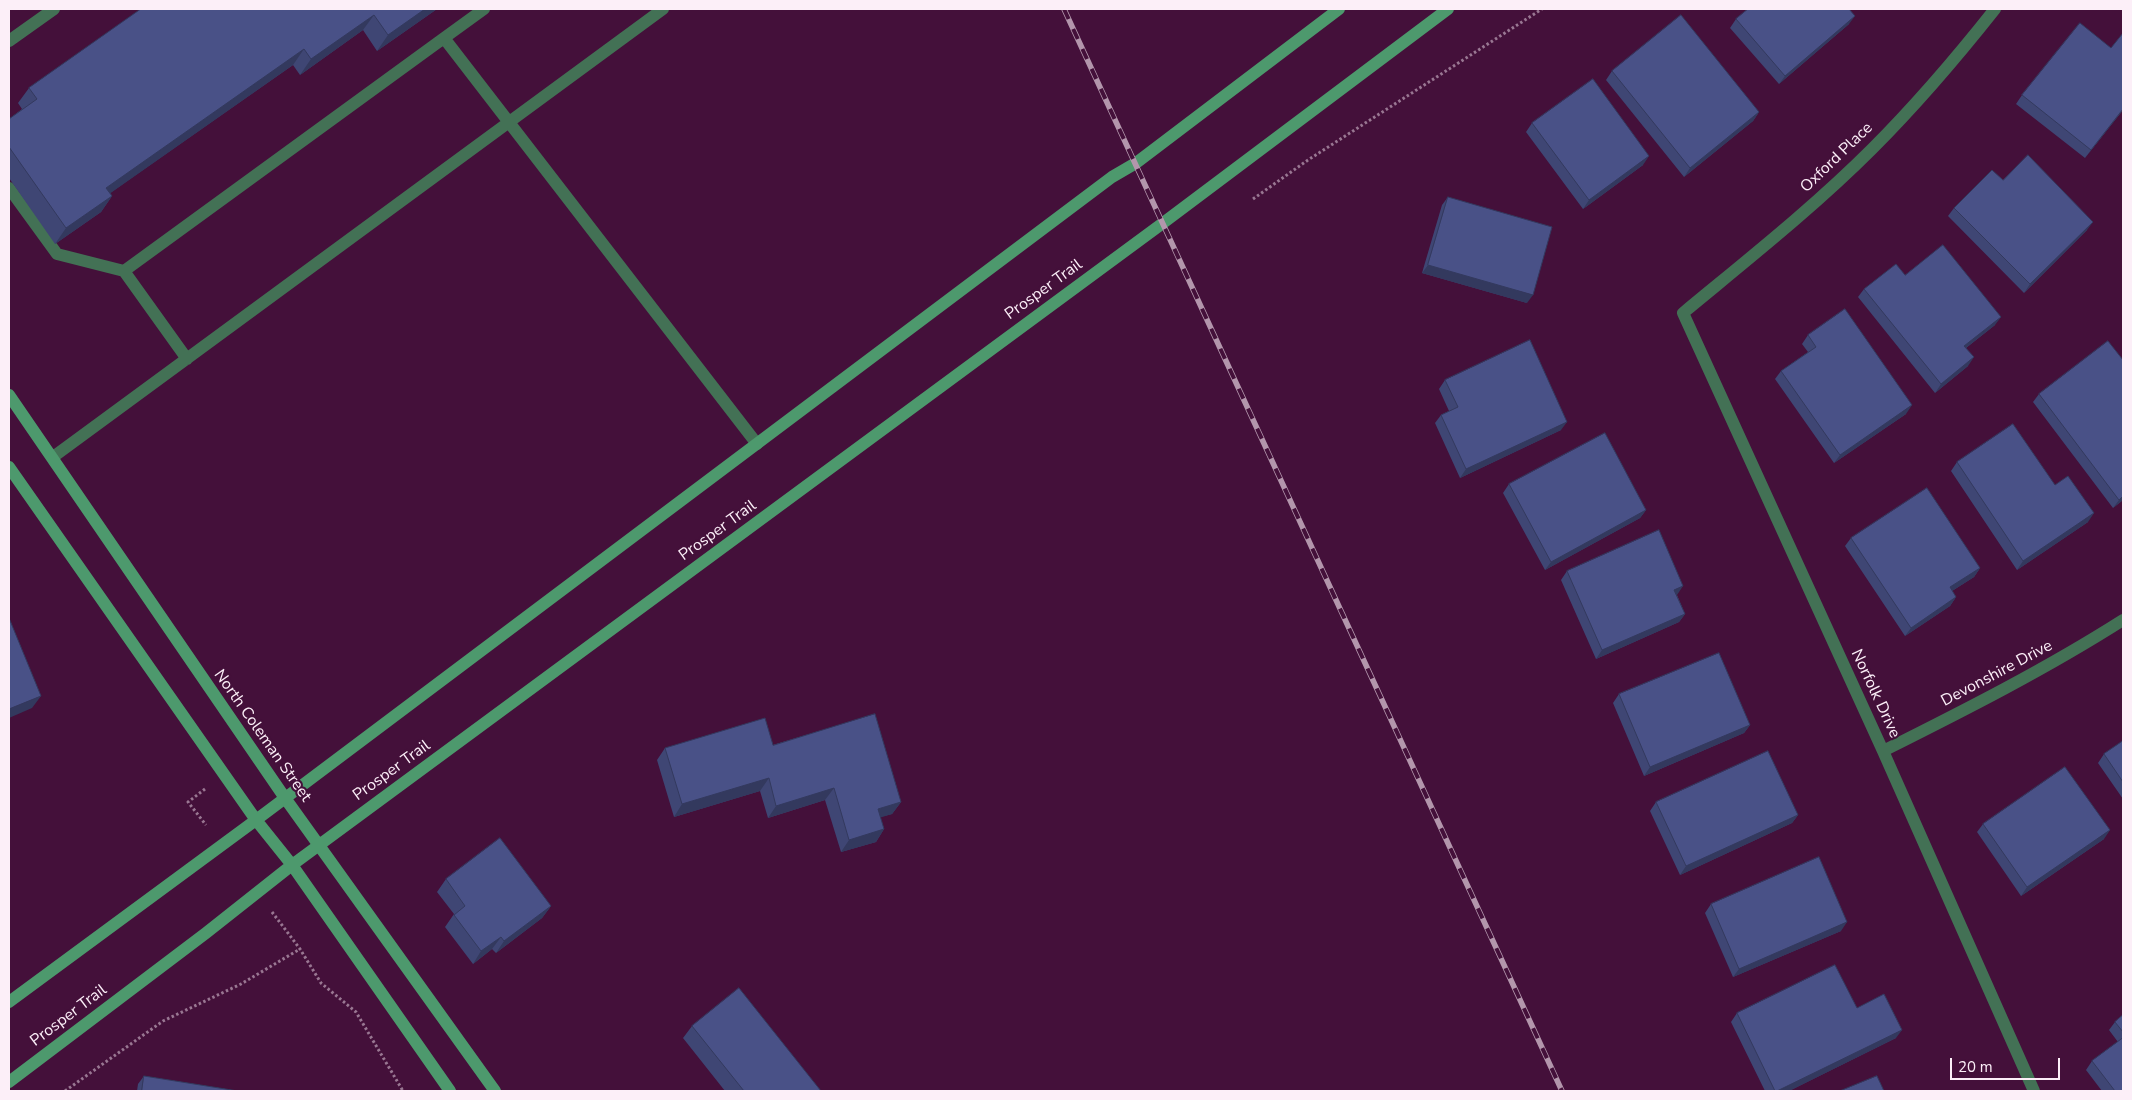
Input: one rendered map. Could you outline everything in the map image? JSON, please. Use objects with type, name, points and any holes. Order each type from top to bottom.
[{"type":"main road","points":[[9,1002],[256,820],[1112,177],[1144,157],[1339,9]]},
{"type":"main road","name":"Prosper Trail","points":[[9,1082],[206,933],[292,865],[1163,223],[1448,9]]},
{"type":"main road","name":"North Coleman Street","points":[[9,395],[285,798],[495,1091]]},
{"type":"main road","points":[[9,467],[256,820],[292,865],[450,1091]]},
{"type":"street","points":[[9,41],[54,9]]},
{"type":"street","points":[[124,271],[484,9]]},
{"type":"street","points":[[53,457],[663,9]]},
{"type":"street","name":"Oxford Place","points":[[1683,313],[1799,216],[1872,149],[1926,90],[1995,9]]},
{"type":"street","points":[[444,38],[757,444]]},
{"type":"street","points":[[9,188],[57,254],[124,271],[187,359]]},
{"type":"street","name":"Norfolk Drive","points":[[1683,313],[1883,751],[2034,1091]]},
{"type":"street","name":"Devonshire Drive","points":[[1883,751],[1998,693],[2066,656],[2123,620]]},
{"type":"path","points":[[1253,198],[1308,160],[1542,9]]},
{"type":"path","points":[[65,1091],[163,1021],[240,984],[300,949]]},
{"type":"building","points":[[141,9],[425,9],[388,35],[374,15],[311,59],[304,49],[106,188],[112,196],[66,228],[9,147],[9,119],[37,99],[29,88]]},
{"type":"building","points":[[1748,9],[1849,9],[1855,16],[1785,76],[1736,19]]},
{"type":"building","points":[[1681,15],[1759,112],[1690,168],[1612,71]]},
{"type":"building","points":[[2080,23],[2111,48],[2123,33],[2123,109],[2091,150],[2022,95]]},
{"type":"building","points":[[1593,79],[1649,156],[1589,200],[1532,123]]},
{"type":"building","points":[[2028,155],[2093,222],[2030,284],[1954,208],[1992,170],[2003,180]]},
{"type":"building","points":[[1448,197],[1552,227],[1533,295],[1428,265]]},
{"type":"building","points":[[1943,245],[2001,317],[1964,346],[1974,357],[1941,384],[1864,289],[1896,264],[1905,275]]},
{"type":"building","points":[[1845,309],[1912,405],[1840,455],[1781,371],[1816,347],[1808,335]]},
{"type":"building","points":[[1530,340],[1567,422],[1466,469],[1441,415],[1458,407],[1445,380]]},
{"type":"building","points":[[2108,341],[2123,360],[2123,496],[2119,500],[2039,394]]},
{"type":"building","points":[[2013,424],[2055,485],[2068,476],[2094,513],[2023,561],[1957,462]]},
{"type":"building","points":[[1605,433],[1646,510],[1551,562],[1509,484]]},
{"type":"building","points":[[1927,488],[1980,568],[1950,587],[1956,597],[1911,628],[1851,538]]},
{"type":"building","points":[[1659,530],[1683,586],[1674,590],[1685,614],[1602,650],[1567,571]]},
{"type":"building","points":[[9,618],[41,696],[9,709]]},
{"type":"building","points":[[1719,653],[1750,725],[1650,767],[1619,694]]},
{"type":"building","points":[[875,714],[901,802],[878,809],[884,829],[849,840],[834,788],[776,806],[769,778],[682,804],[665,748],[765,718],[773,745]]},
{"type":"building","points":[[2123,741],[2123,782],[2104,754]]},
{"type":"building","points":[[1768,751],[1798,815],[1686,866],[1656,802]]},
{"type":"building","points":[[2065,767],[2110,830],[2027,887],[1983,824]]},
{"type":"building","points":[[500,838],[551,906],[504,941],[501,937],[481,951],[454,915],[465,906],[446,879]]},
{"type":"building","points":[[1819,857],[1847,922],[1739,969],[1711,904]]},
{"type":"building","points":[[1835,965],[1857,1008],[1884,994],[1902,1030],[1775,1091],[1737,1013]]},
{"type":"building","points":[[739,988],[821,1091],[744,1091],[692,1026]]},
{"type":"building","points":[[2123,1015],[2123,1032],[2115,1022]]},
{"type":"building","points":[[2123,1038],[2123,1091],[2115,1091],[2092,1061]]},
{"type":"building","points":[[144,1076],[238,1091],[142,1091]]},
{"type":"building","points":[[1877,1076],[1884,1091],[1840,1091]]},
{"type":"railway","points":[[1064,9],[1562,1091]]}]
